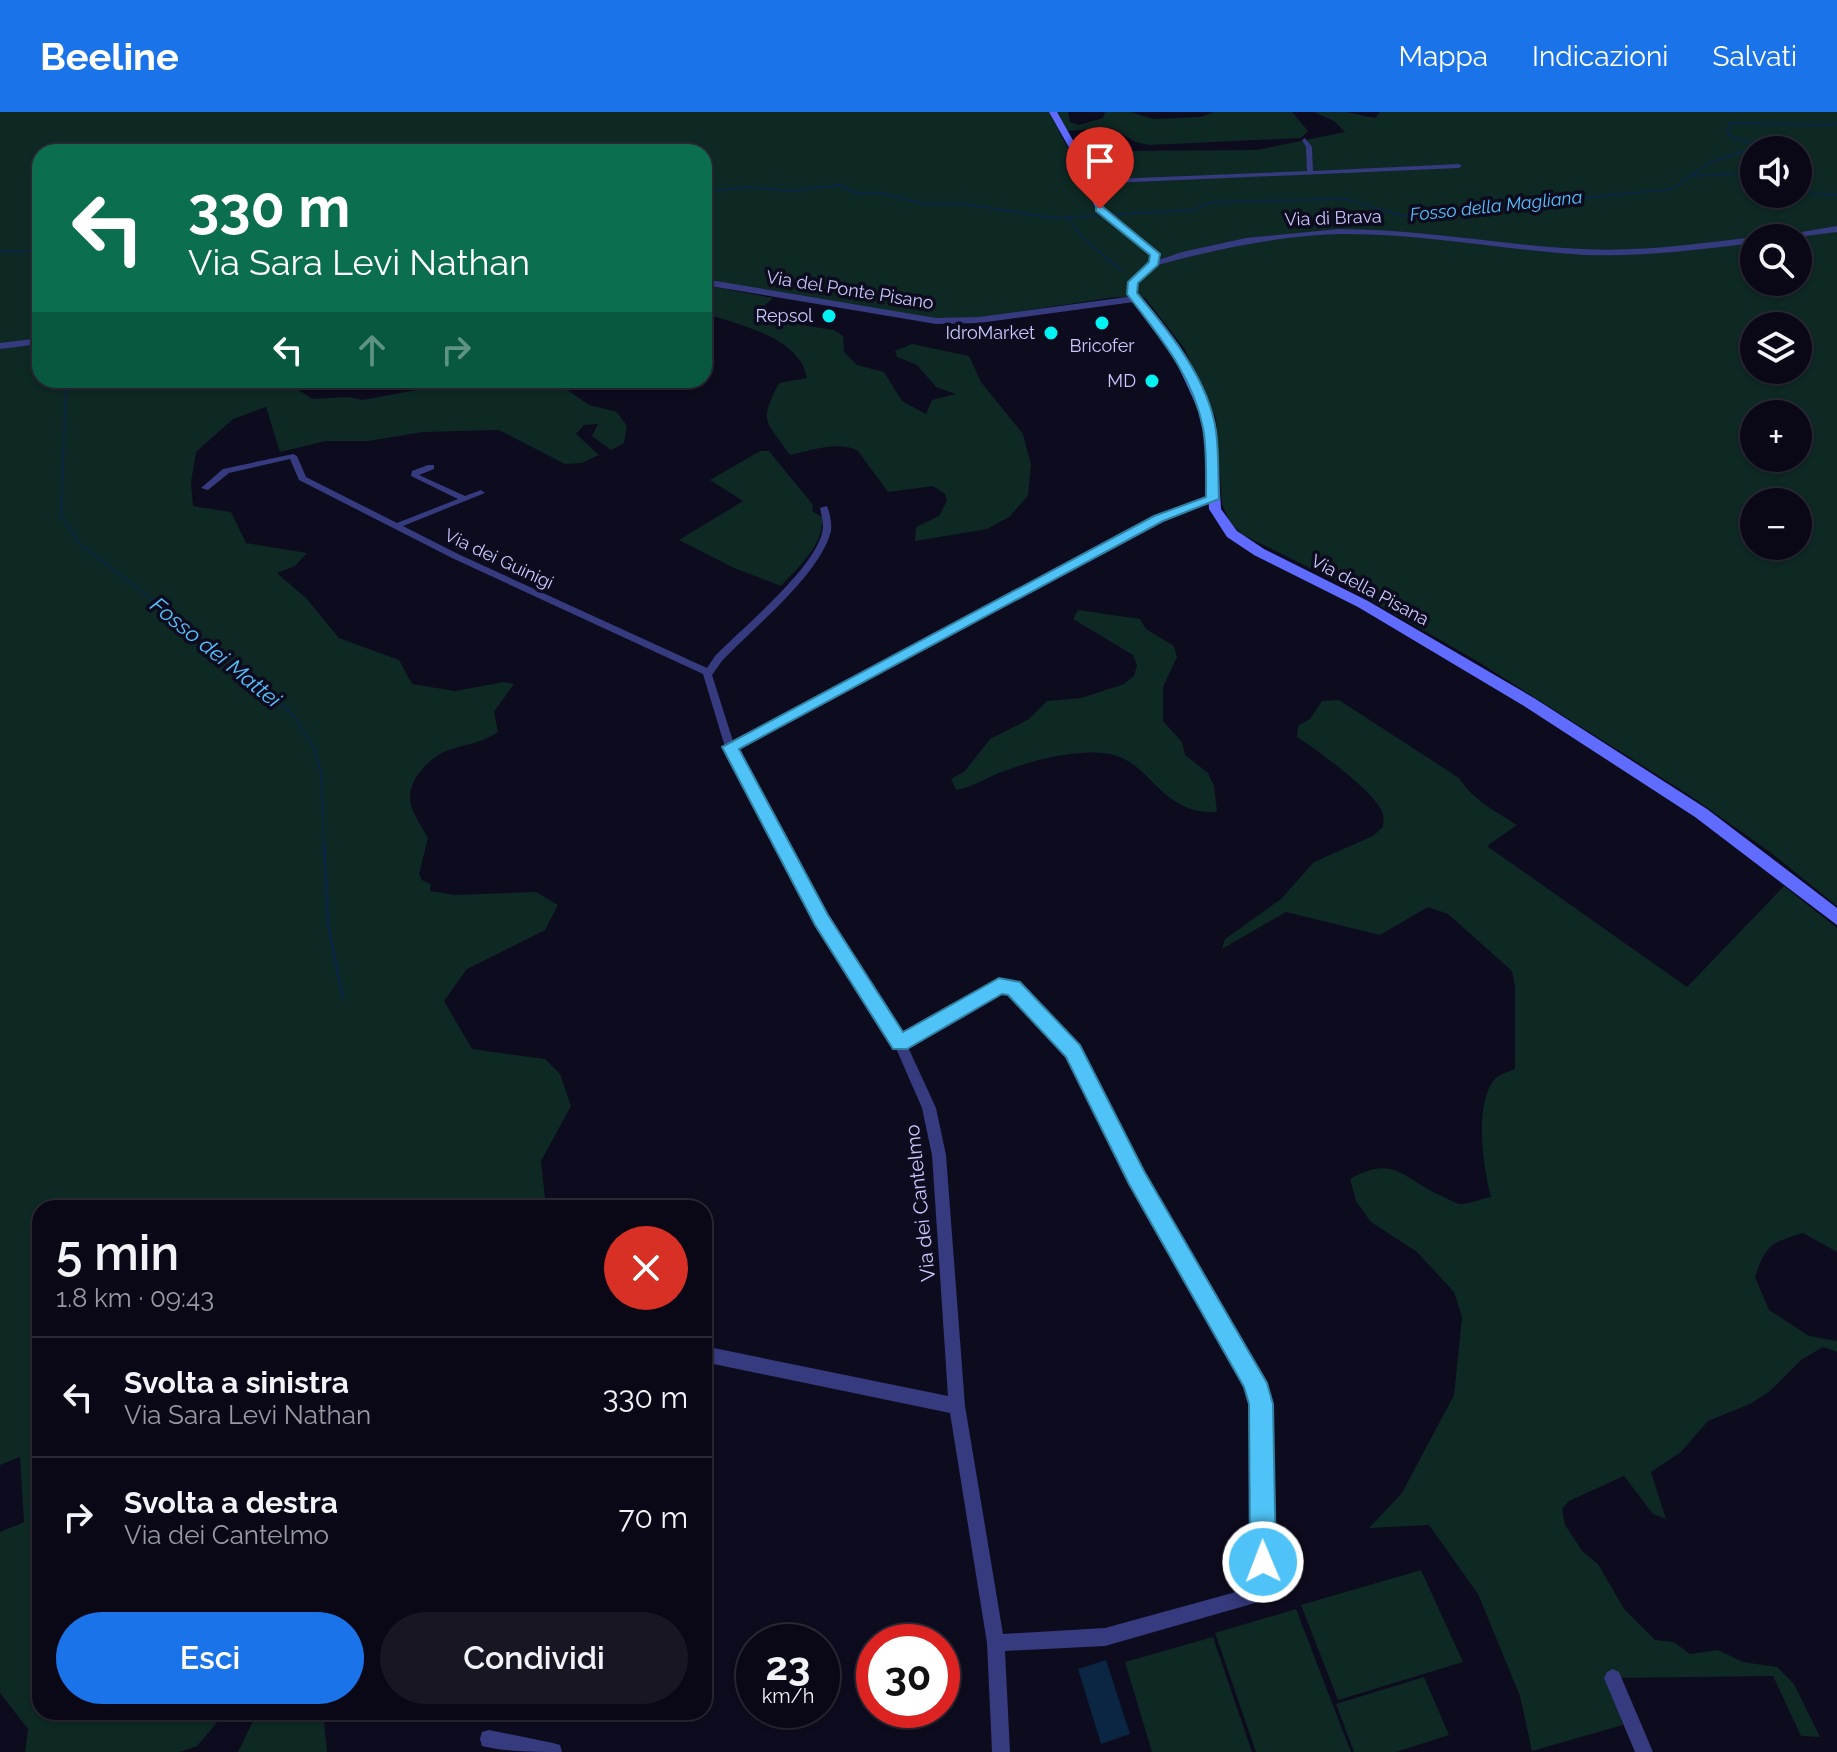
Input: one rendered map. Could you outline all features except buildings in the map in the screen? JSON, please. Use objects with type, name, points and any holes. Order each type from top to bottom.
[{"type":"main road","points":[[1053,112],[1106,216],[1152,249],[1156,256],[1154,263],[1132,284],[1134,299]]},
{"type":"main road","name":"Via della Pisana","points":[[1134,299],[1174,345],[1202,405],[1210,429],[1213,499],[1218,518],[1241,542],[1363,604],[1529,702],[1710,819],[1837,918]]},
{"type":"street","points":[[1305,140],[1309,147],[1310,172]]},
{"type":"street","points":[[1088,182],[1459,166]]},
{"type":"street","points":[[1812,232],[1837,229]]},
{"type":"street","name":"Via di Brava","points":[[1154,263],[1238,240],[1312,234],[1402,233],[1549,250],[1620,253],[1740,241]]},
{"type":"street","name":"Via del Ponte Pisano","points":[[712,283],[936,321],[979,320],[1134,299]]},
{"type":"street","points":[[0,346],[32,342]]},
{"type":"street","name":"Via dei Guinigi","points":[[205,488],[226,471],[293,456],[302,478],[520,587],[708,672]]},
{"type":"street","points":[[431,467],[415,476],[464,499]]},
{"type":"street","points":[[396,526],[481,493]]},
{"type":"street","points":[[730,747],[1158,518],[1213,499]]},
{"type":"street","points":[[708,672],[814,557],[828,528],[824,508]]},
{"type":"street","name":"Via dei Cantelmo","points":[[708,672],[716,708],[730,747],[821,920],[900,1043],[929,1108],[937,1139],[957,1406],[996,1643],[1001,1752]]},
{"type":"street","points":[[900,1043],[999,986],[1013,988],[1073,1051],[1137,1177],[1255,1383],[1261,1404],[1263,1593],[1105,1637],[996,1643]]},
{"type":"street","points":[[712,1356],[957,1406]]},
{"type":"street","points":[[1613,1678],[1644,1752]]},
{"type":"street","points":[[489,1739],[553,1752]]},
{"type":"green space","points":[[0,112],[1049,112],[1074,159],[1111,158],[1109,151],[1257,150],[1345,132],[1334,121],[1314,112],[1346,112],[1375,118],[1380,112],[1837,112],[1837,906],[1770,852],[1689,795],[1477,661],[1340,583],[1243,535],[1230,522],[1222,504],[1216,418],[1184,348],[1145,298],[1116,297],[977,318],[935,320],[712,281],[712,144],[32,144],[32,388],[296,388],[312,399],[348,397],[363,400],[427,388],[565,388],[589,405],[617,412],[627,426],[624,443],[611,450],[592,436],[598,424],[584,425],[576,434],[599,455],[582,463],[565,464],[499,430],[423,432],[368,441],[326,441],[280,452],[266,407],[233,419],[196,452],[191,482],[193,506],[231,512],[246,543],[307,553],[295,566],[277,573],[307,599],[339,638],[399,660],[412,684],[455,691],[504,682],[514,684],[494,712],[498,732],[439,755],[414,780],[411,805],[428,838],[419,874],[422,880],[431,884],[430,891],[454,895],[536,892],[558,905],[545,930],[467,969],[444,1001],[472,1049],[545,1059],[560,1074],[571,1106],[541,1161],[545,1200],[32,1200],[32,1720],[219,1720],[197,1746],[180,1752],[25,1752],[28,1729],[0,1693],[0,1532],[24,1522],[20,1457],[0,1465]]},
{"type":"green space","points":[[1055,112],[1068,112],[1070,122],[1079,125],[1103,118],[1105,112],[1131,112],[1153,119],[1200,117],[1214,112],[1292,112],[1308,131],[1301,138],[1149,145],[1135,142],[1112,128],[1067,131]]},
{"type":"green space","points":[[712,287],[773,298],[764,306],[765,310],[802,325],[834,330],[843,336],[844,352],[857,365],[884,372],[902,401],[926,414],[932,400],[956,394],[936,387],[917,365],[897,357],[895,351],[912,344],[969,356],[981,382],[1023,434],[1031,465],[1028,496],[1009,517],[987,529],[915,541],[916,527],[939,516],[947,501],[945,494],[933,486],[888,492],[858,451],[850,448],[824,447],[790,455],[770,427],[768,406],[779,383],[807,378],[793,352],[750,328],[712,316]]},
{"type":"green space","points":[[760,451],[769,451],[813,505],[812,511],[822,517],[815,546],[781,586],[734,568],[679,540],[743,501],[710,480]]},
{"type":"green space","points":[[1078,610],[1140,619],[1146,629],[1174,646],[1177,657],[1163,687],[1163,721],[1182,742],[1185,755],[1208,773],[1214,786],[1217,812],[1184,806],[1129,762],[1104,753],[1043,759],[956,790],[951,779],[965,771],[990,739],[1029,719],[1047,701],[1081,698],[1124,684],[1134,676],[1137,665],[1133,655],[1073,619]]},
{"type":"green space","points":[[1339,700],[1459,778],[1478,799],[1517,825],[1487,846],[1687,987],[1784,886],[1837,928],[1837,1252],[1803,1233],[1771,1247],[1762,1258],[1755,1277],[1769,1310],[1809,1336],[1837,1341],[1837,1352],[1823,1347],[1801,1360],[1770,1391],[1750,1404],[1708,1421],[1681,1452],[1651,1472],[1666,1519],[1653,1514],[1624,1476],[1569,1501],[1562,1509],[1565,1525],[1583,1552],[1598,1564],[1624,1609],[1655,1640],[1674,1642],[1690,1654],[1718,1650],[1743,1662],[1777,1667],[1794,1684],[1820,1737],[1801,1736],[1773,1676],[1607,1678],[1623,1725],[1532,1751],[1520,1696],[1478,1594],[1429,1525],[1369,1528],[1402,1493],[1454,1395],[1462,1317],[1454,1292],[1417,1252],[1371,1222],[1356,1201],[1350,1179],[1378,1168],[1389,1169],[1458,1203],[1491,1197],[1483,1154],[1482,1120],[1488,1091],[1494,1080],[1515,1069],[1515,987],[1512,971],[1448,914],[1428,907],[1380,935],[1286,912],[1222,949],[1225,939],[1281,899],[1314,862],[1373,836],[1383,827],[1383,814],[1370,795],[1345,772],[1297,737],[1298,726],[1310,719],[1322,701]]},
{"type":"green space","points":[[1421,1570],[1463,1662],[1338,1700],[1301,1605]]},
{"type":"green space","points":[[1296,1609],[1351,1752],[1256,1752],[1215,1633]]},
{"type":"green space","points":[[1213,1637],[1252,1752],[1152,1752],[1125,1662]]},
{"type":"green space","points":[[1424,1677],[1449,1735],[1396,1752],[1354,1752],[1336,1704]]},
{"type":"green space","points":[[324,1720],[327,1752],[238,1752],[253,1721]]},
{"type":"water","points":[[1106,1660],[1130,1734],[1101,1744],[1078,1669]]},
{"type":"waterway","name":"Fosso della Magliana","points":[[712,191],[749,187],[790,191],[840,185],[855,193],[881,193],[924,204],[965,204],[1054,218],[1193,210],[1212,202],[1346,199],[1402,216],[1672,189],[1709,163],[1748,150],[1753,143],[1733,138],[1727,132],[1730,123],[1831,125],[1837,122]]},
{"type":"waterway","points":[[1694,176],[1740,174]]},
{"type":"waterway","points":[[1812,193],[1837,195]]},
{"type":"waterway","points":[[1068,218],[1083,238],[1122,271]]},
{"type":"waterway","name":"Fosso della Magliana","points":[[0,251],[32,252]]},
{"type":"waterway","name":"Fosso dei Mattei","points":[[66,388],[61,516],[80,544],[254,678],[295,717],[314,748],[321,772],[324,846]]},
{"type":"waterway","name":"Fosso dei Mattei","points":[[324,844],[328,925],[343,998]]},
{"type":"place","name":"Repsol","points":[[829,316]]},
{"type":"place","name":"Bricofer","points":[[1102,323]]},
{"type":"place","name":"IdroMarket","points":[[1051,333]]},
{"type":"place","name":"MD","points":[[1152,381]]},
{"type":"route","points":[[1100,209],[1155,254],[1154,263],[1133,282],[1132,294],[1174,345],[1208,420],[1213,499],[1158,518],[730,747],[821,920],[900,1043],[999,986],[1013,988],[1073,1051],[1137,1177],[1255,1383],[1261,1404],[1263,1562]]}]
